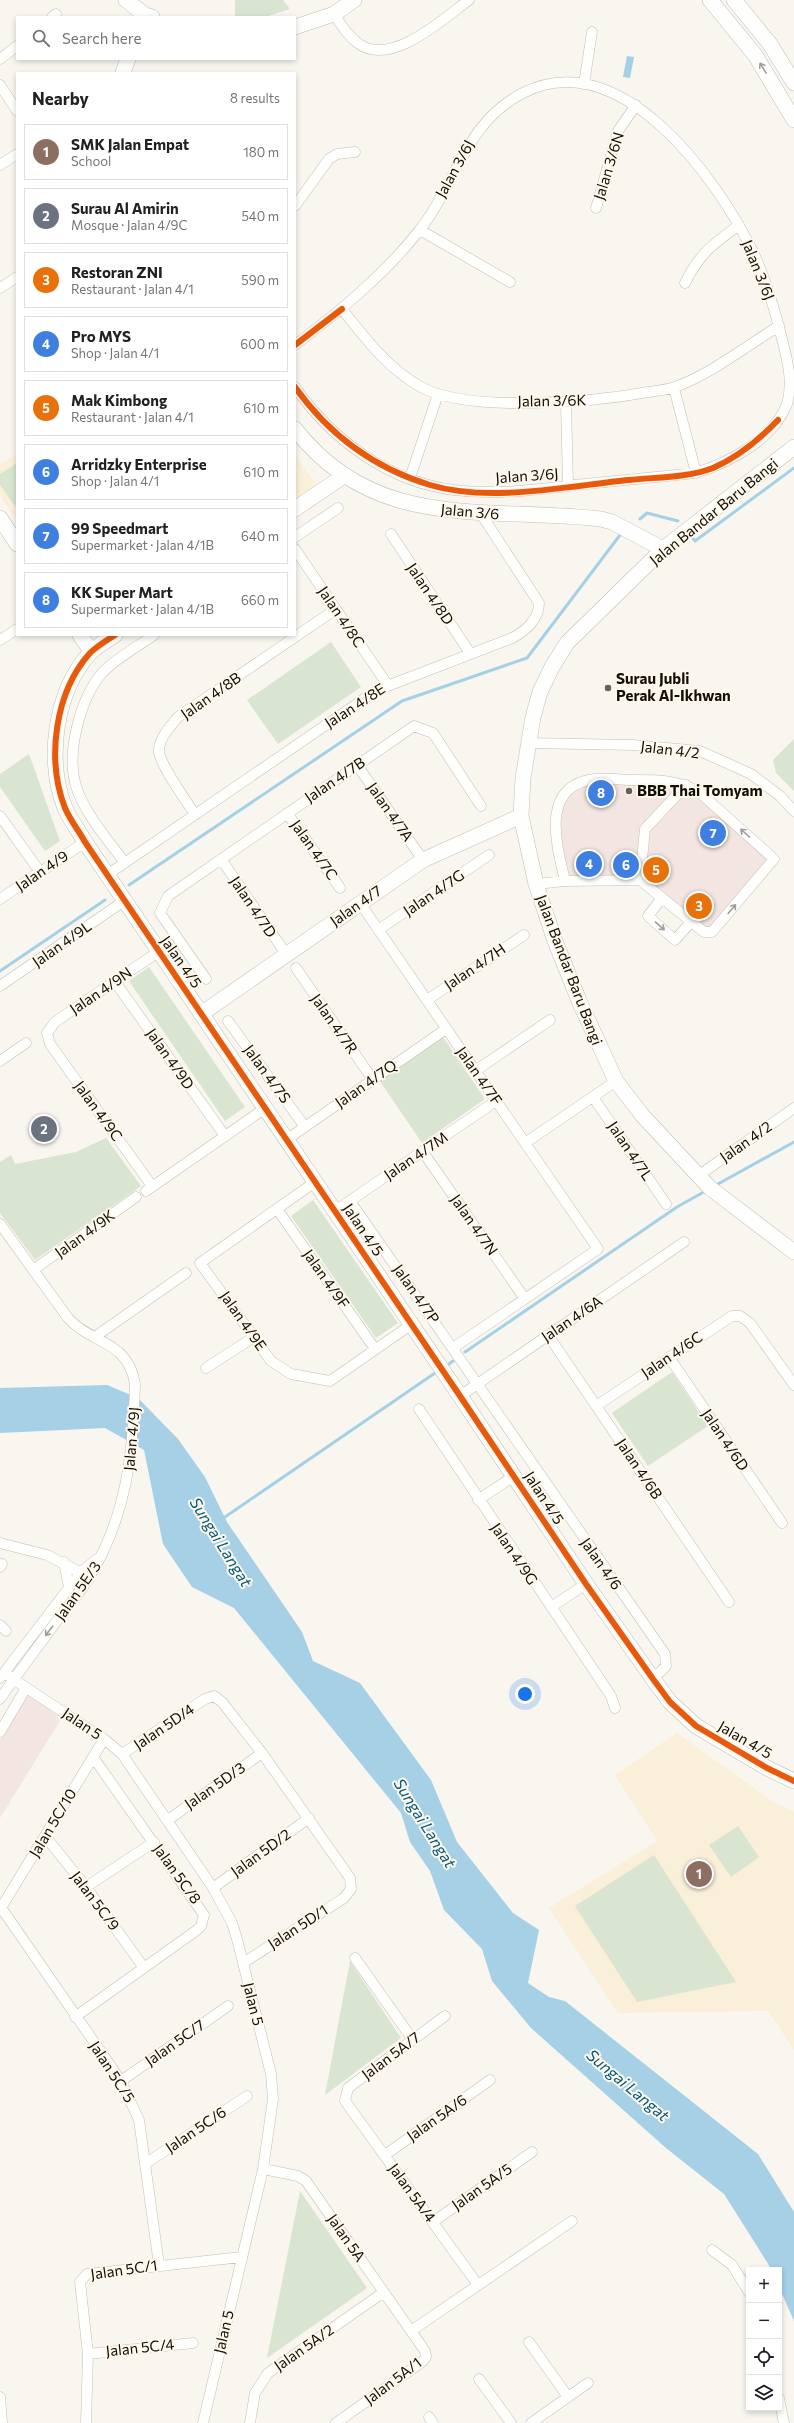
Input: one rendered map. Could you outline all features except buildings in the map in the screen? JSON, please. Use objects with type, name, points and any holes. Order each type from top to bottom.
[{"type":"street","points":[[126,0],[147,16]]},
{"type":"street","points":[[296,27],[334,14],[354,0]]},
{"type":"street","points":[[334,14],[346,33],[360,45],[376,50],[394,49],[414,40],[469,0]]},
{"type":"street","points":[[710,0],[755,55],[794,120]]},
{"type":"street","points":[[734,0],[770,44],[794,83]]},
{"type":"street","points":[[584,84],[592,32]]},
{"type":"street","points":[[0,59],[16,47]]},
{"type":"street","points":[[123,72],[128,60]]},
{"type":"street","name":"Jalan 3/6J","points":[[296,344],[342,310],[367,287],[420,230],[473,136],[497,109],[525,92],[557,83],[584,84],[610,90],[636,104],[680,145],[704,173],[739,225],[765,282],[779,326],[790,371],[790,391],[786,405],[778,420],[748,448],[724,462],[696,473],[568,486],[486,492],[454,490],[410,478],[372,461],[352,448],[327,425],[296,389]]},
{"type":"street","points":[[0,85],[16,109]]},
{"type":"street","name":"Jalan 3/6N","points":[[596,208],[618,131],[636,104]]},
{"type":"street","points":[[296,205],[329,159],[337,154],[355,152]]},
{"type":"street","points":[[0,165],[16,155]]},
{"type":"street","points":[[685,283],[695,263],[710,246],[739,225]]},
{"type":"street","points":[[420,230],[510,282]]},
{"type":"street","points":[[0,288],[16,278]]},
{"type":"street","name":"Jalan 3/6K","points":[[342,310],[390,365],[408,379],[438,394],[455,398],[492,402],[566,402],[619,398],[674,388],[706,372],[779,326]]},
{"type":"street","points":[[674,388],[696,473]]},
{"type":"street","points":[[410,478],[438,394]]},
{"type":"street","points":[[566,402],[568,486]]},
{"type":"street","name":"Jalan 3/6","points":[[296,431],[319,455],[345,475],[385,495],[423,508],[481,514],[601,519],[612,522],[663,549]]},
{"type":"street","name":"Jalan Bandar Baru Bangi","points":[[792,451],[663,549],[567,643],[552,667],[540,692],[528,743],[521,816],[536,884],[555,941],[580,1004],[616,1081],[642,1115],[698,1176],[735,1209],[792,1245]]},
{"type":"street","points":[[296,508],[345,475]]},
{"type":"street","points":[[296,536],[338,508]]},
{"type":"street","name":"Jalan 4/8E","points":[[107,876],[377,690],[388,684],[521,633],[528,627],[539,610],[536,597],[481,514]]},
{"type":"street","points":[[1,523],[16,543]]},
{"type":"street","name":"Jalan 4/8D","points":[[391,534],[470,653]]},
{"type":"street","name":"Jalan 4/8C","points":[[296,550],[388,684]]},
{"type":"street","name":"Jalan 4/8B","points":[[195,815],[164,764],[159,752],[164,733],[178,717],[336,609]]},
{"type":"street","points":[[0,640],[16,630]]},
{"type":"street","points":[[81,636],[92,651]]},
{"type":"street","name":"Jalan 4/5","points":[[114,636],[92,651],[82,664],[67,692],[58,726],[56,744],[57,771],[66,809],[85,842],[264,1109],[412,1324],[586,1584],[670,1702],[696,1726],[766,1768],[794,1780]]},
{"type":"street","points":[[125,863],[92,819],[76,786],[74,743],[78,723],[87,699],[102,674],[114,662],[153,636]]},
{"type":"street","name":"Jalan 4/7B","points":[[206,979],[160,913],[168,896],[414,726],[433,733],[481,806]]},
{"type":"street","name":"Jalan 4/2","points":[[528,743],[633,745],[700,751],[751,774],[780,796],[794,811]]},
{"type":"street","name":"Jalan 4/7A","points":[[357,765],[422,860]]},
{"type":"street","points":[[536,884],[564,881],[640,880],[704,932],[712,932],[774,860],[699,792],[686,785],[670,780],[595,779],[581,783],[568,790],[560,798],[556,809],[556,831],[564,881]]},
{"type":"street","points":[[640,880],[645,828],[686,785]]},
{"type":"street","name":"Jalan 4/7C","points":[[287,813],[340,888]]},
{"type":"street","points":[[0,816],[40,872]]},
{"type":"street","name":"Jalan 4/7","points":[[201,1014],[422,860],[521,816]]},
{"type":"street","name":"Jalan 4/9","points":[[0,899],[85,842]]},
{"type":"street","name":"Jalan 4/7G","points":[[378,930],[489,855]]},
{"type":"street","name":"Jalan 4/7D","points":[[221,859],[286,954]]},
{"type":"street","points":[[662,898],[648,916],[675,940],[691,922]]},
{"type":"street","name":"Jalan 4/9L","points":[[0,986],[124,901]]},
{"type":"street","name":"Jalan 4/7F","points":[[360,903],[598,1249],[525,1299]]},
{"type":"street","name":"Jalan 4/7H","points":[[427,1000],[524,935]]},
{"type":"street","name":"Jalan 4/9N","points":[[47,1033],[55,1022],[158,952]]},
{"type":"street","name":"Jalan 4/7R","points":[[296,968],[373,1080]]},
{"type":"street","name":"Jalan 4/9D","points":[[115,982],[225,1136]]},
{"type":"street","points":[[475,1071],[550,1020]]},
{"type":"street","name":"Jalan 4/7S","points":[[228,1021],[305,1127]]},
{"type":"street","name":"Jalan 4/7Q","points":[[286,1140],[446,1029]]},
{"type":"street","name":"Jalan 4/9C","points":[[47,1033],[50,1044],[149,1189],[264,1109]]},
{"type":"street","points":[[0,1061],[26,1043]]},
{"type":"street","points":[[525,1143],[616,1081]]},
{"type":"street","name":"Jalan 4/7L","points":[[593,1097],[666,1204]]},
{"type":"street","name":"Jalan 4/7M","points":[[335,1212],[496,1101]]},
{"type":"street","name":"Jalan 4/2","points":[[698,1176],[794,1108]]},
{"type":"street","name":"Jalan 4/7N","points":[[423,1152],[525,1299]]},
{"type":"street","name":"Jalan 4/9E","points":[[315,1182],[200,1263],[271,1361],[280,1369],[291,1374],[330,1381],[412,1324]]},
{"type":"street","name":"Jalan 4/9K","points":[[33,1270],[136,1197]]},
{"type":"street","name":"Jalan 4/7P","points":[[350,1201],[453,1348]]},
{"type":"street","name":"Jalan 4/9F","points":[[278,1209],[375,1350]]},
{"type":"street","name":"Jalan 4/9J","points":[[2,1229],[73,1323],[111,1345],[127,1361],[134,1372],[135,1384],[132,1455],[128,1481],[118,1515],[102,1555]]},
{"type":"street","name":"Jalan 4/6A","points":[[460,1396],[684,1242]]},
{"type":"street","points":[[96,1336],[186,1273]]},
{"type":"street","points":[[453,1348],[525,1299]]},
{"type":"street","name":"Jalan 4/6C","points":[[596,1406],[726,1318],[740,1316],[750,1323],[794,1385]]},
{"type":"street","name":"Jalan 4/6B","points":[[548,1335],[729,1602]]},
{"type":"street","points":[[206,1368],[254,1337]]},
{"type":"street","name":"Jalan 4/6","points":[[453,1348],[665,1654],[666,1666],[653,1679]]},
{"type":"street","name":"Jalan 4/6D","points":[[669,1357],[782,1523]]},
{"type":"street","name":"Jalan 4/9G","points":[[419,1409],[478,1500],[611,1696],[615,1708]]},
{"type":"street","points":[[478,1500],[514,1476]]},
{"type":"street","points":[[0,1544],[47,1555],[67,1564],[85,1575]]},
{"type":"street","name":"Jalan 5E/3","points":[[0,1699],[91,1564],[102,1555]]},
{"type":"street","name":"Jalan 5E/3","points":[[2,1676],[69,1587],[85,1575],[102,1555]]},
{"type":"street","points":[[67,1564],[91,1564]]},
{"type":"street","points":[[67,1564],[69,1587]]},
{"type":"street","points":[[551,1607],[586,1584]]},
{"type":"street","name":"Jalan 5","points":[[2,1676],[13,1680],[26,1688],[104,1739],[122,1754],[213,1888],[232,1923],[243,1963],[271,2074],[273,2099],[263,2169],[203,2423]]},
{"type":"street","points":[[0,1732],[26,1688]]},
{"type":"street","name":"Jalan 5D/4","points":[[122,1754],[205,1699],[214,1696],[222,1702],[262,1753]]},
{"type":"street","name":"Jalan 5C/10","points":[[1,1907],[104,1739]]},
{"type":"street","points":[[262,1753],[309,1818]]},
{"type":"street","name":"Jalan 5D/3","points":[[168,1820],[262,1753]]},
{"type":"street","name":"Jalan 5C/8","points":[[75,2017],[197,1930],[201,1926],[204,1915],[93,1757]]},
{"type":"street","name":"Jalan 5D/2","points":[[213,1888],[309,1818]]},
{"type":"street","name":"Jalan 5D/1","points":[[243,1963],[344,1898],[352,1889],[350,1878],[309,1818]]},
{"type":"street","name":"Jalan 5C/9","points":[[45,1836],[86,1887],[144,1968]]},
{"type":"street","points":[[86,1887],[154,1842]]},
{"type":"street","name":"Jalan 5C/5","points":[[1,1907],[75,2017],[121,2081],[138,2113],[159,2265]]},
{"type":"street","points":[[355,1958],[412,2040]]},
{"type":"street","name":"Jalan 5C/7","points":[[121,2081],[228,2006]]},
{"type":"street","name":"Jalan 5A/7","points":[[345,2101],[348,2088],[444,2016]]},
{"type":"street","name":"Jalan 5A/6","points":[[385,2155],[490,2080]]},
{"type":"street","name":"Jalan 5C/6","points":[[145,2164],[247,2096]]},
{"type":"street","name":"Jalan 5A/4","points":[[345,2101],[478,2285]]},
{"type":"street","name":"Jalan 5A/5","points":[[433,2222],[532,2152]]},
{"type":"street","name":"Jalan 5A","points":[[263,2169],[298,2176],[306,2181],[411,2331]]},
{"type":"street","points":[[411,2331],[572,2221]]},
{"type":"street","points":[[712,2250],[732,2265],[746,2287]]},
{"type":"street","name":"Jalan 5C/1","points":[[86,2423],[88,2354],[80,2282],[82,2277],[87,2274],[159,2265],[242,2257]]},
{"type":"street","name":"Jalan 5A/2","points":[[250,2423],[255,2393],[268,2373],[384,2292]]},
{"type":"street","name":"Jalan 5A/1","points":[[336,2423],[422,2362],[426,2357],[425,2351],[411,2331]]},
{"type":"street","points":[[529,2342],[568,2397]]},
{"type":"street","name":"Jalan 5C/4","points":[[88,2354],[193,2343]]},
{"type":"street","points":[[479,2379],[511,2423]]},
{"type":"street","points":[[531,2423],[588,2382]]},
{"type":"street","points":[[0,2397],[2,2423]]},
{"type":"street","points":[[782,2411],[784,2423]]},
{"type":"shaded area","points":[[16,455],[16,520],[0,496],[0,464]]},
{"type":"shaded area","points":[[296,455],[316,485],[296,498]]},
{"type":"shaded area","points":[[596,783],[668,783],[697,795],[769,860],[711,928],[705,927],[644,877],[568,876],[563,861],[560,809],[563,799],[583,786]]},
{"type":"shaded area","points":[[27,1693],[63,1716],[0,1818],[0,1740]]},
{"type":"shaded area","points":[[677,1733],[775,1803],[794,1811],[794,2050],[768,2011],[618,2013],[549,1908],[657,1841],[615,1775]]},
{"type":"green space","points":[[235,0],[283,0],[290,9],[268,16],[235,16]]},
{"type":"green space","points":[[16,464],[16,508],[0,485],[0,474]]},
{"type":"green space","points":[[331,642],[361,687],[278,744],[247,700]]},
{"type":"green space","points":[[794,739],[794,791],[776,773],[773,760]]},
{"type":"green space","points":[[29,754],[60,841],[45,851],[0,787],[0,774]]},
{"type":"green space","points":[[149,967],[245,1107],[225,1121],[129,981]]},
{"type":"green space","points":[[443,1037],[485,1099],[422,1143],[379,1080]]},
{"type":"green space","points":[[106,1138],[141,1186],[35,1260],[0,1213],[0,1162],[11,1155],[15,1164],[76,1152]]},
{"type":"green space","points":[[313,1200],[398,1323],[376,1338],[291,1216]]},
{"type":"green space","points":[[672,1372],[708,1426],[648,1466],[612,1413]]},
{"type":"green space","points":[[738,1826],[759,1857],[731,1877],[709,1845]]},
{"type":"green space","points":[[654,1855],[736,1982],[637,2002],[575,1906]]},
{"type":"green space","points":[[350,1961],[401,2038],[325,2095]]},
{"type":"green space","points":[[300,2191],[367,2288],[267,2358]]},
{"type":"water","points":[[627,56],[634,57],[630,78],[623,77]]},
{"type":"water","name":"Sungai Langat","points":[[107,1385],[138,1398],[178,1439],[205,1477],[227,1522],[302,1632],[313,1661],[360,1683],[431,1780],[457,1842],[513,1913],[539,1930],[528,1983],[549,1997],[565,2001],[758,2154],[794,2212],[794,2321],[782,2294],[782,2267],[770,2267],[724,2194],[666,2148],[531,2028],[492,1981],[482,1949],[444,1910],[430,1871],[410,1842],[401,1813],[234,1608],[192,1587],[163,1544],[144,1450],[105,1428],[0,1433],[0,1388]]},
{"type":"waterway","points":[[692,537],[695,541],[794,468]]},
{"type":"waterway","points":[[640,519],[647,513],[678,521]]},
{"type":"waterway","points":[[129,885],[402,701],[527,658],[620,535]]},
{"type":"waterway","points":[[0,971],[105,900]]},
{"type":"waterway","points":[[718,1184],[794,1142]]},
{"type":"waterway","points":[[465,1352],[677,1207],[702,1193]]},
{"type":"waterway","points":[[449,1364],[453,1361]]},
{"type":"waterway","name":"Sungai Langat","points":[[222,1519],[435,1373]]},
{"type":"cycle path","points":[[296,344],[342,309]]},
{"type":"cycle path","points":[[296,388],[308,404],[338,435],[354,448],[372,459],[410,478],[430,485],[478,493],[529,492],[693,474],[722,464],[740,453],[756,441],[778,420]]},
{"type":"cycle path","points":[[113,636],[93,650],[78,669],[62,706],[57,727],[55,748],[56,769],[59,789],[69,817],[586,1584],[670,1702],[696,1726],[767,1768],[794,1781]]},
{"type":"place","name":"Surau Jubli Perak Al-Ikhwan","points":[[608,688]]},
{"type":"place","name":"BBB Thai Tomyam","points":[[629,791]]},
{"type":"place","name":"KK Super Mart","points":[[601,793]]},
{"type":"place","name":"99 Speedmart","points":[[713,833]]},
{"type":"place","name":"Pro MYS","points":[[589,864]]},
{"type":"place","name":"Arridzky Enterprise","points":[[626,865]]},
{"type":"place","name":"Mak Kimbong","points":[[656,870]]},
{"type":"place","name":"Restoran ZNI","points":[[699,906]]},
{"type":"place","name":"Surau Al Amirin","points":[[44,1129]]},
{"type":"place","name":"SMK Jalan Empat","points":[[699,1874]]}]
